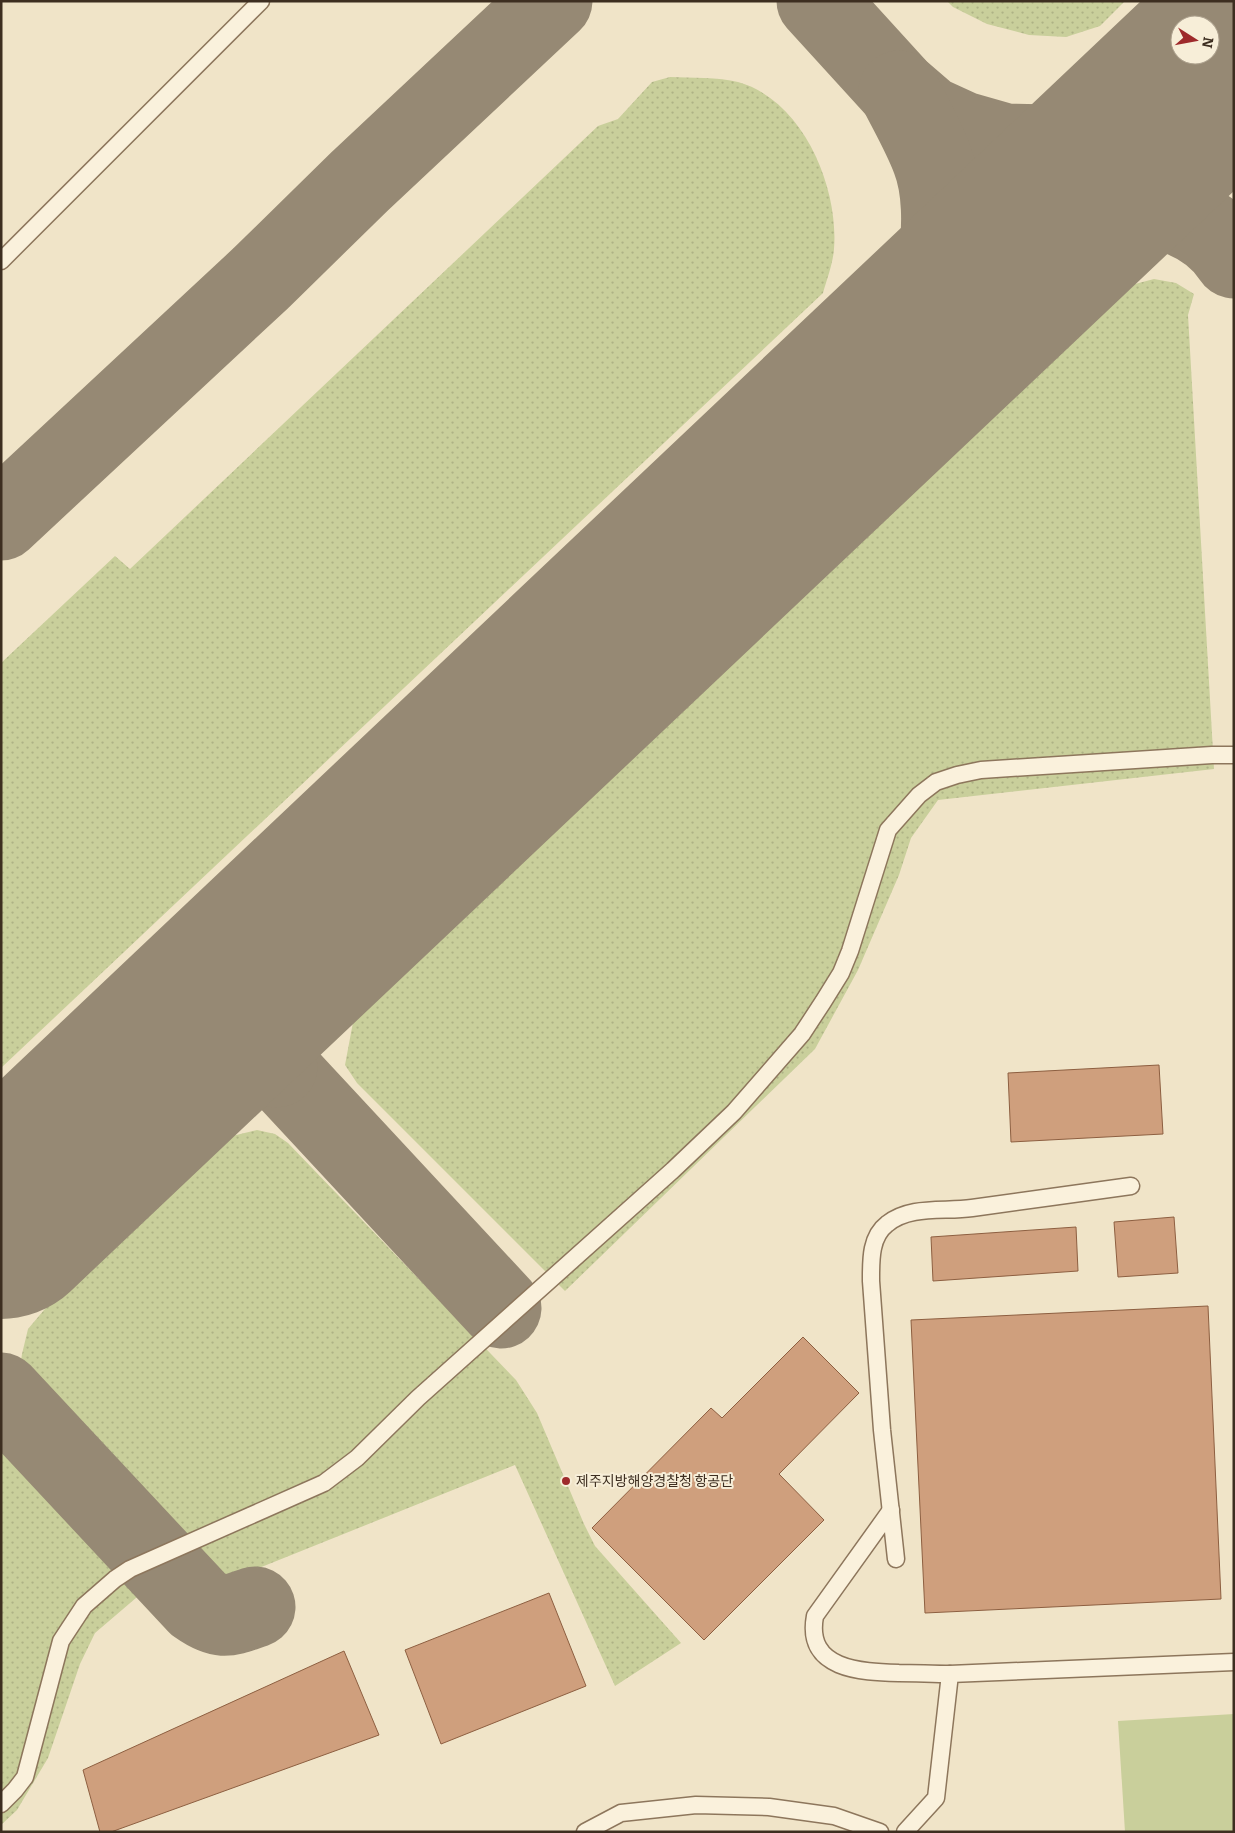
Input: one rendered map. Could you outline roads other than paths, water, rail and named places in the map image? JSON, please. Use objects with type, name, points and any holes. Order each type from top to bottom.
[{"type":"lane","points":[[1,261],[261,1]]},
{"type":"lane","points":[[1,1804],[25,1777],[61,1641],[84,1606],[130,1569],[324,1483],[356,1458],[418,1398],[673,1170],[734,1112],[802,1034],[841,973],[850,951],[888,830],[919,795],[936,782],[980,770],[1234,755]]},
{"type":"lane","points":[[896,1559],[882,1430],[871,1280],[872,1257],[875,1242],[880,1231],[892,1221],[909,1213],[968,1209],[1130,1186]]},
{"type":"lane","points":[[891,1510],[815,1616],[813,1627],[818,1647],[830,1660],[852,1669],[876,1672],[950,1674],[1234,1662]]},
{"type":"lane","points":[[905,1832],[936,1798],[950,1674]]},
{"type":"lane","points":[[585,1832],[621,1813],[696,1805],[769,1807],[834,1816],[880,1832]]},
{"type":"place","name":"제주지방해양경찰청 항공단","points":[[566,1481]]}]
